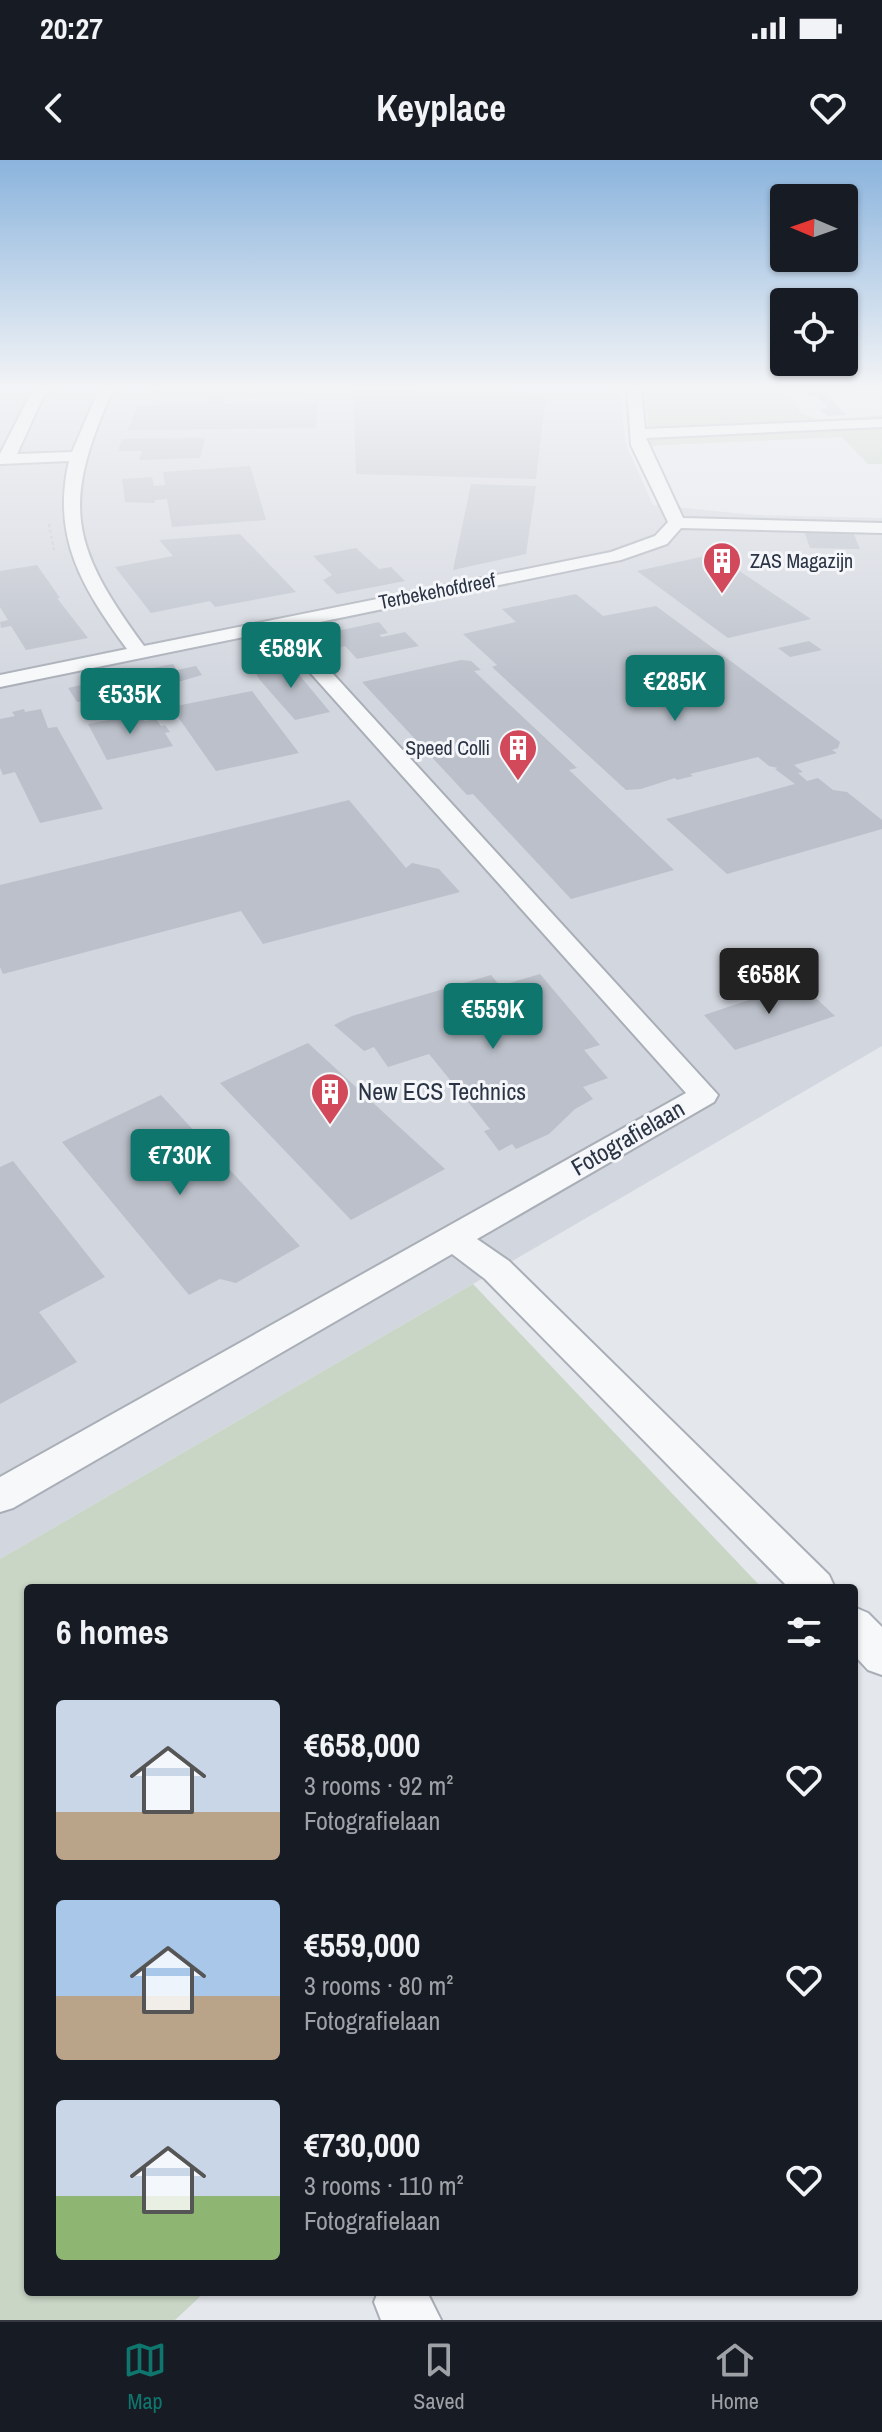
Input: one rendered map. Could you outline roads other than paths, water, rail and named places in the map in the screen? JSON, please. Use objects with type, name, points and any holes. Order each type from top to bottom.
[{"type":"street","points":[[74,488],[70,517],[74,542],[99,597],[139,652]]},
{"type":"street","points":[[660,488],[677,523],[882,528]]},
{"type":"street","name":"Terbekehofdreef","points":[[0,681],[615,556],[661,540],[677,523]]},
{"type":"street","name":"Fotografielaan","points":[[0,1496],[704,1095],[277,624]]},
{"type":"street","points":[[453,1238],[497,1270],[811,1584]]},
{"type":"street","points":[[858,1630],[882,1656]]},
{"type":"place","name":"ZAS Magazijn","points":[[722,595]]},
{"type":"place","name":"Speed Colli","points":[[518,782]]},
{"type":"place","name":"New ECS Technics","points":[[330,1126]]}]
